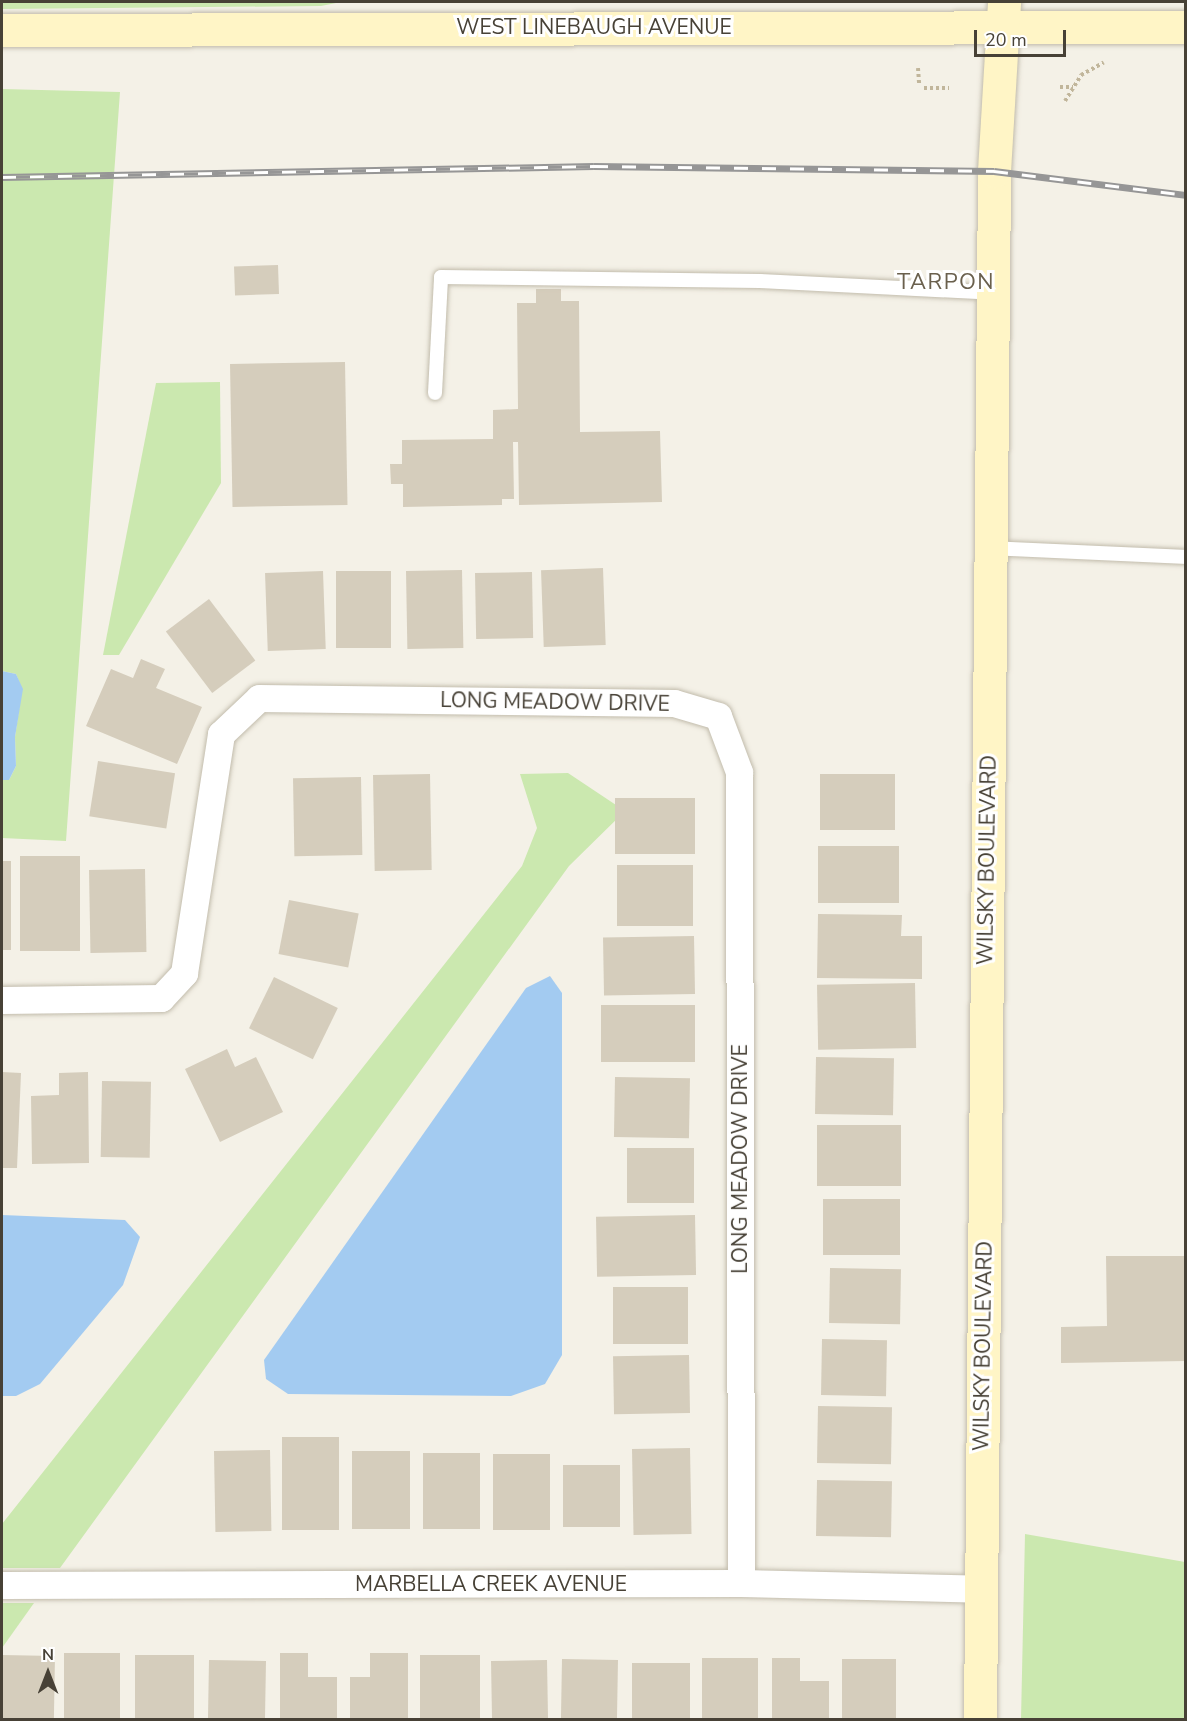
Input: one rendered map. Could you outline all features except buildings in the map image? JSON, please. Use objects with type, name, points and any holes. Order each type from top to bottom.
[{"type":"main road","name":"WEST LINEBAUGH AVENUE","points":[[2,30],[1003,14],[1185,27]]},
{"type":"main road","name":"WILSKY BOULEVARD","points":[[980,1719],[994,171],[1003,14]]},
{"type":"street","name":"LONG MEADOW DRIVE","points":[[2,1000],[160,998],[184,973],[221,734],[259,698],[675,703],[718,716],[739,771],[741,1583]]},
{"type":"street","name":"MARBELLA CREEK AVENUE","points":[[2,1586],[741,1583],[981,1589]]},
{"type":"lane","points":[[435,393],[441,277],[760,281],[993,293]]},
{"type":"lane","points":[[990,548],[1185,557]]},
{"type":"path","points":[[1086,60],[1086,72]]},
{"type":"path","points":[[1065,101],[1086,72],[1104,62]]},
{"type":"path","points":[[918,68],[919,84]]},
{"type":"path","points":[[1060,87],[1073,87]]},
{"type":"path","points":[[924,88],[949,88]]},
{"type":"green space","points":[[2,2],[341,2],[321,6],[2,9]]},
{"type":"green space","points":[[2,89],[120,92],[66,841],[2,838],[2,780],[9,780],[16,766],[15,737],[22,689],[16,674],[2,671]]},
{"type":"green space","points":[[220,382],[221,483],[119,655],[103,655],[156,383]]},
{"type":"green space","points":[[568,773],[625,811],[569,866],[60,1568],[2,1568],[2,1524],[522,866],[537,828],[520,774]]},
{"type":"green space","points":[[1025,1534],[1185,1562],[1185,1719],[1021,1719]]},
{"type":"green space","points":[[2,1603],[34,1603],[2,1648]]},
{"type":"water","points":[[2,671],[16,674],[23,689],[15,737],[16,766],[9,780],[2,780]]},
{"type":"water","points":[[550,976],[562,993],[562,1355],[545,1384],[511,1396],[288,1394],[266,1379],[264,1360],[526,988]]},
{"type":"water","points":[[2,1215],[125,1220],[140,1237],[123,1285],[40,1384],[16,1396],[2,1396]]},
{"type":"railway","points":[[2,177],[594,166],[994,171],[1186,195]]},
{"type":"district","name":"TARPON","points":[[946,283]]}]
